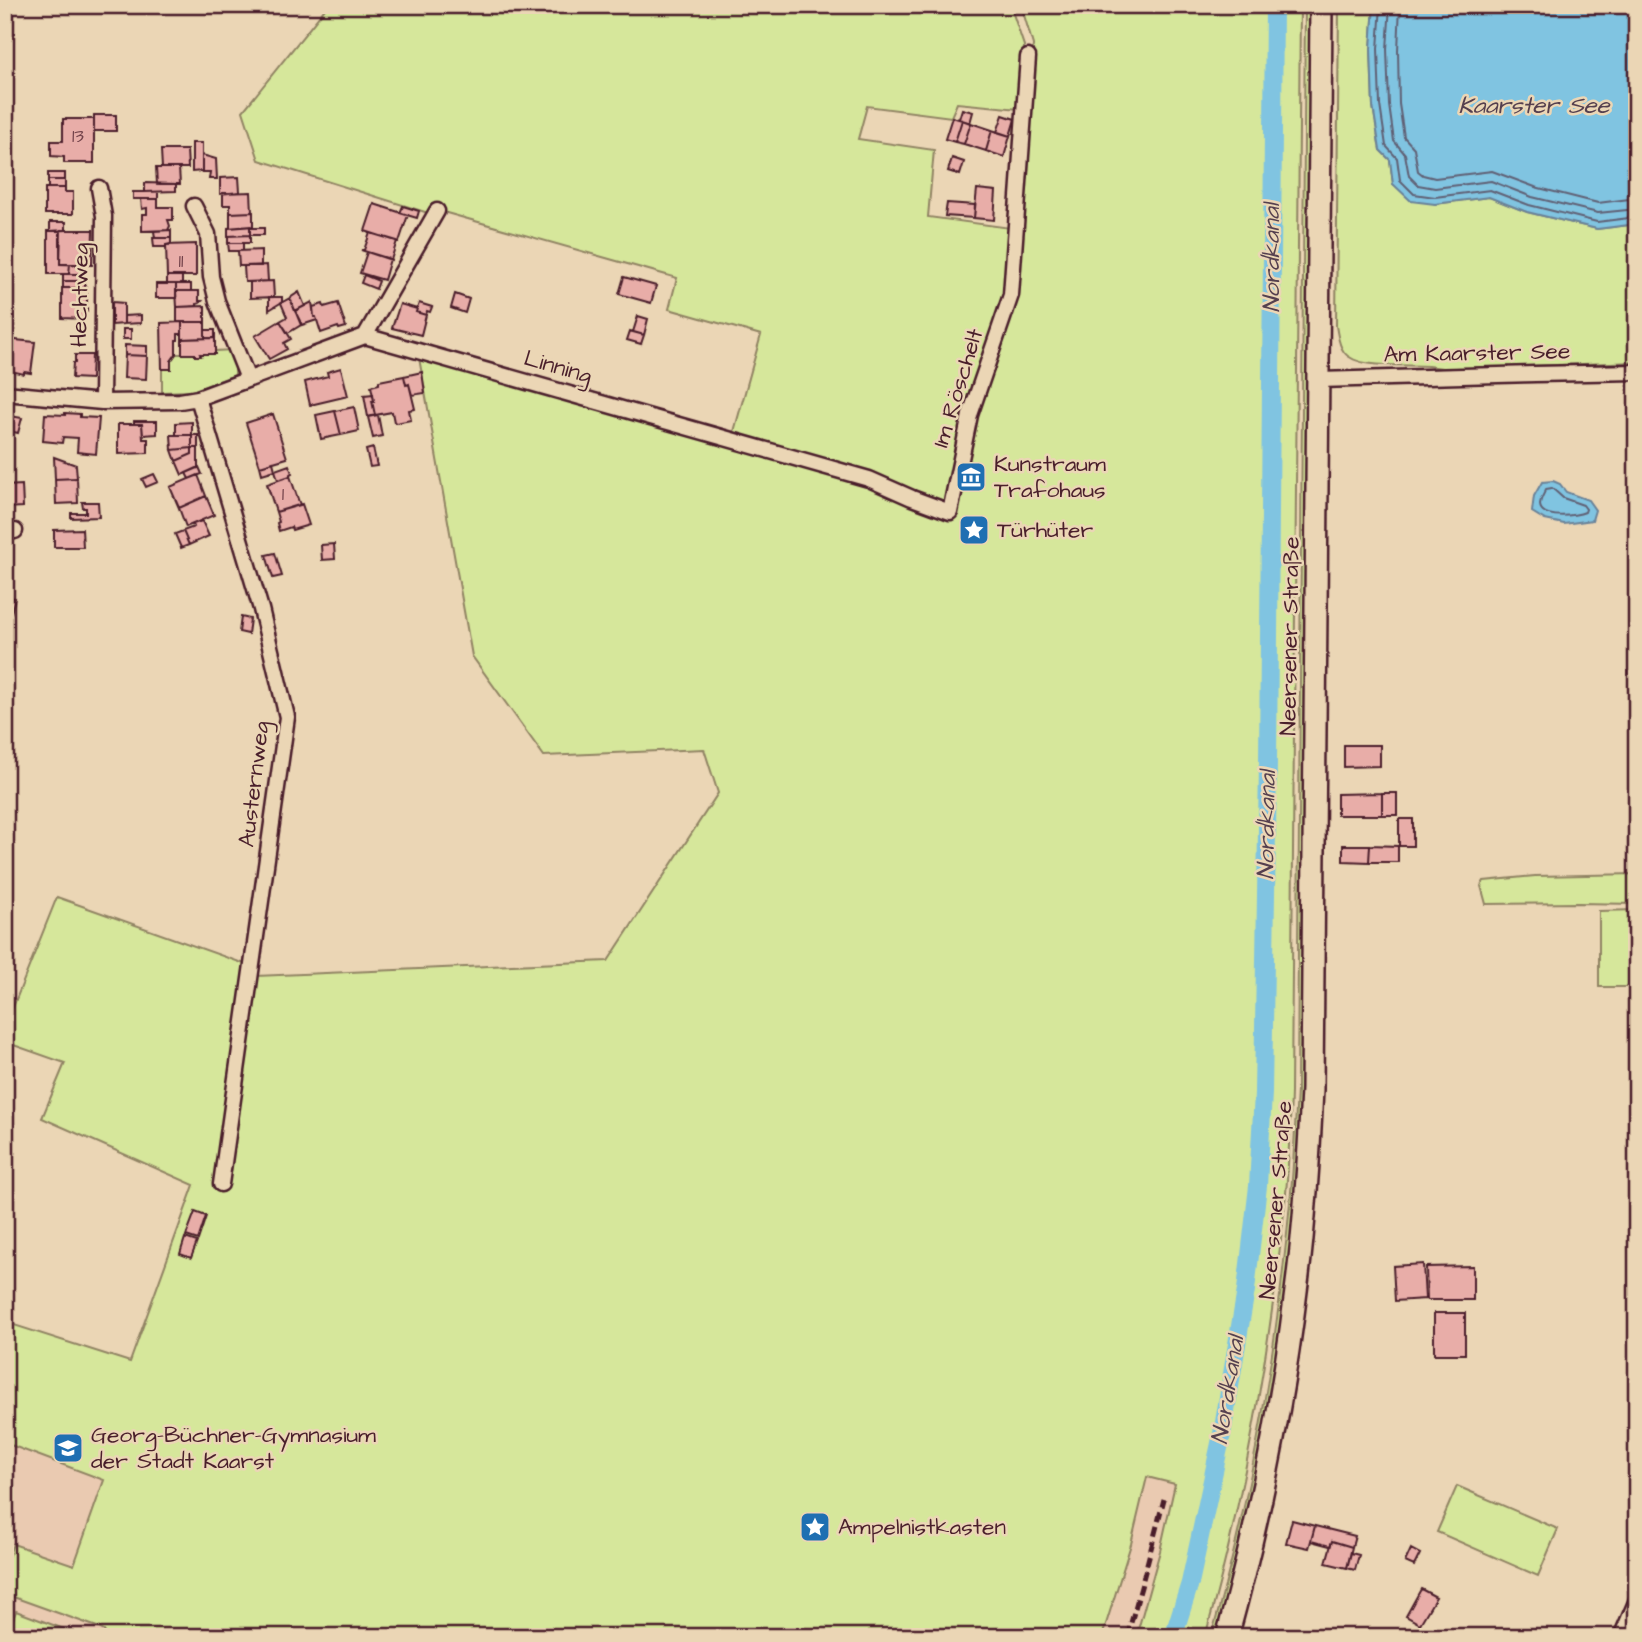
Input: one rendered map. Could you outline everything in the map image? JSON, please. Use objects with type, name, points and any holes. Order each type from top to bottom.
[{"type":"main road","name":"Neersener Straße","points":[[1227,1637],[1271,1448],[1296,1293],[1307,1192],[1312,1089],[1321,5]]},
{"type":"street","name":"Im Röschelt","points":[[739,442],[869,479],[950,512],[970,415],[1011,295],[1028,57]]},
{"type":"street","name":"Hechtweg","points":[[99,188],[104,216],[102,402]]},
{"type":"street","points":[[194,206],[208,234],[211,277],[217,302],[248,379]]},
{"type":"street","points":[[5,393],[102,402],[180,401],[198,398],[365,336],[437,211]]},
{"type":"street","name":"Linning","points":[[365,336],[739,442]]},
{"type":"street","name":"Am Kaarster See","points":[[1319,380],[1637,373]]},
{"type":"street","name":"Austernweg","points":[[198,398],[261,609],[287,716],[221,1184]]},
{"type":"street","points":[[1620,1637],[1637,1600]]},
{"type":"shaded area","name":"Georg-Büchner-Gymnasium der Stadt Kaarst","points":[[5,1322],[289,1637],[5,1637]]},
{"type":"shaded area","points":[[1147,1477],[1176,1483],[1136,1637],[1102,1637],[1131,1544]]},
{"type":"green space","points":[[328,5],[1010,5],[1024,46],[1019,109],[957,103],[951,117],[867,106],[858,139],[934,150],[928,217],[1011,228],[1006,292],[949,488],[964,483],[974,417],[1016,295],[1033,45],[1021,5],[1300,5],[1291,1092],[1288,1168],[1265,1361],[1245,1472],[1205,1637],[1136,1637],[1175,1484],[1147,1477],[1131,1544],[1102,1637],[107,1637],[104,1631],[97,1627],[5,1594],[5,1565],[13,1544],[74,1565],[104,1480],[5,1443],[5,1322],[130,1362],[194,1185],[42,1118],[65,1063],[5,1042],[5,1027],[57,897],[248,965],[256,976],[608,961],[718,793],[704,749],[544,756],[472,656],[419,358],[730,446],[761,335],[669,309],[677,278],[443,212],[441,217],[259,160],[243,111]]},
{"type":"green space","points":[[1305,5],[1311,5],[1303,1091],[1298,1192],[1288,1291],[1262,1447],[1219,1637],[1211,1637],[1239,1527],[1262,1416],[1286,1248],[1294,1155],[1297,1091]]},
{"type":"green space","points":[[1339,5],[1374,5],[1371,49],[1373,106],[1380,150],[1390,160],[1393,184],[1435,204],[1489,197],[1527,212],[1597,229],[1637,224],[1637,362],[1449,369],[1370,364],[1350,358],[1344,352],[1339,343],[1336,326]]},
{"type":"green space","points":[[232,350],[235,357],[235,375],[192,391],[162,392],[162,369],[171,368],[171,361],[176,354],[200,356],[215,354],[215,351]]},
{"type":"green space","points":[[1637,874],[1637,904],[1486,904],[1481,886],[1484,881],[1535,876]]},
{"type":"green space","points":[[1637,910],[1637,987],[1599,987],[1599,911]]},
{"type":"green space","points":[[1457,1486],[1558,1529],[1538,1576],[1437,1532]]},
{"type":"green space","points":[[16,1611],[85,1637],[45,1637],[11,1625]]},
{"type":"water","name":"Kaarster See","points":[[1374,5],[1637,5],[1637,224],[1597,229],[1527,212],[1489,197],[1435,204],[1411,201],[1393,184],[1390,160],[1380,150],[1373,106],[1371,49]]},
{"type":"water","points":[[1553,481],[1560,484],[1566,492],[1588,500],[1595,510],[1592,520],[1564,524],[1545,520],[1532,512],[1534,496],[1542,482]]},
{"type":"building","points":[[962,109],[973,112],[970,123],[959,119]]},
{"type":"building","points":[[94,115],[116,115],[116,131],[94,131]]},
{"type":"building","points":[[1003,115],[1015,119],[1010,136],[997,132]]},
{"type":"building","points":[[952,117],[962,120],[955,142],[945,139]]},
{"type":"building","points":[[63,119],[94,119],[94,163],[64,163],[64,157],[51,156],[51,141],[63,141]]},
{"type":"building","points":[[962,120],[971,123],[964,144],[955,142]]},
{"type":"building","points":[[971,123],[992,130],[986,151],[964,144]]},
{"type":"building","points":[[992,130],[1010,136],[1004,157],[986,151]]},
{"type":"building","points":[[192,143],[202,143],[202,171],[192,172]]},
{"type":"building","points":[[161,150],[187,150],[188,168],[162,168]]},
{"type":"building","points":[[202,155],[216,159],[217,179],[209,179],[210,172],[202,172]]},
{"type":"building","points":[[952,158],[964,162],[960,175],[948,171]]},
{"type":"building","points":[[156,168],[179,168],[180,184],[157,184]]},
{"type":"building","points":[[48,173],[65,173],[65,180],[48,180]]},
{"type":"building","points":[[239,177],[240,192],[220,194],[220,178]]},
{"type":"building","points":[[48,180],[65,180],[65,188],[48,188]]},
{"type":"building","points":[[145,183],[176,184],[176,191],[145,192]]},
{"type":"building","points":[[45,188],[65,188],[65,192],[73,192],[73,214],[45,214]]},
{"type":"building","points":[[977,189],[996,191],[994,220],[974,218]]},
{"type":"building","points":[[133,192],[158,192],[158,199],[133,199]]},
{"type":"building","points":[[251,192],[252,212],[230,213],[230,205],[223,205],[223,193]]},
{"type":"building","points":[[141,199],[158,199],[158,207],[173,207],[173,220],[168,220],[168,230],[142,231],[142,214],[147,214],[147,208],[142,209]]},
{"type":"building","points":[[947,203],[975,205],[974,218],[945,216]]},
{"type":"building","points":[[374,204],[408,215],[399,242],[365,231]]},
{"type":"building","points":[[403,206],[419,211],[417,218],[400,213]]},
{"type":"building","points":[[253,212],[253,226],[230,228],[230,213]]},
{"type":"building","points":[[50,222],[66,222],[66,230],[50,231]]},
{"type":"building","points":[[250,226],[250,235],[228,236],[228,228]]},
{"type":"building","points":[[250,228],[264,228],[264,235],[250,235]]},
{"type":"building","points":[[61,230],[93,230],[92,265],[60,264]]},
{"type":"building","points":[[171,230],[171,238],[155,238],[154,231]]},
{"type":"building","points":[[48,231],[60,231],[60,264],[70,264],[69,274],[48,274]]},
{"type":"building","points":[[370,233],[397,241],[391,260],[361,250],[364,250]]},
{"type":"building","points":[[250,235],[250,243],[228,243],[228,236]]},
{"type":"building","points":[[153,238],[171,238],[171,244],[154,247]]},
{"type":"building","points":[[228,243],[243,243],[243,251],[229,251]]},
{"type":"building","points":[[196,244],[196,276],[167,276],[166,245]]},
{"type":"building","points":[[261,250],[261,266],[239,266],[238,251]]},
{"type":"building","points":[[367,252],[390,259],[384,280],[360,273]]},
{"type":"building","points":[[70,264],[84,264],[84,274],[69,274]]},
{"type":"building","points":[[267,265],[268,281],[245,282],[244,266]]},
{"type":"building","points":[[63,274],[85,274],[85,281],[63,281]]},
{"type":"building","points":[[364,275],[379,281],[376,289],[361,283]]},
{"type":"building","points":[[167,276],[182,276],[182,284],[167,284]]},
{"type":"building","points":[[624,277],[656,286],[651,303],[619,294]]},
{"type":"building","points":[[63,281],[85,281],[85,288],[63,288]]},
{"type":"building","points":[[273,281],[274,297],[250,298],[250,282]]},
{"type":"building","points":[[156,284],[176,284],[176,298],[156,298]]},
{"type":"building","points":[[176,284],[191,284],[191,291],[176,291]]},
{"type":"building","points":[[62,288],[87,288],[85,319],[62,318]]},
{"type":"building","points":[[176,291],[199,291],[199,301],[202,301],[197,306],[177,307]]},
{"type":"building","points":[[299,292],[305,306],[295,311],[290,298]]},
{"type":"building","points":[[455,294],[469,299],[465,313],[451,308]]},
{"type":"building","points":[[269,297],[282,297],[282,302],[269,310]]},
{"type":"building","points":[[290,298],[301,325],[288,333],[280,321],[287,317],[281,303]]},
{"type":"building","points":[[112,302],[124,303],[124,324],[112,325]]},
{"type":"building","points":[[312,302],[317,320],[302,325],[295,311]]},
{"type":"building","points":[[338,303],[346,327],[321,333],[313,307]]},
{"type":"building","points":[[419,303],[432,307],[430,312],[427,311],[426,315],[416,312]]},
{"type":"building","points":[[400,304],[426,315],[421,335],[392,328]]},
{"type":"building","points":[[205,306],[205,322],[177,322],[177,307]]},
{"type":"building","points":[[141,315],[141,323],[124,324],[124,316]]},
{"type":"building","points":[[638,316],[648,319],[644,335],[633,332]]},
{"type":"building","points":[[280,321],[291,339],[284,343],[287,349],[269,359],[255,336]]},
{"type":"building","points":[[182,322],[182,334],[178,334],[176,340],[176,354],[171,361],[171,369],[162,369],[161,323]]},
{"type":"building","points":[[182,322],[205,322],[205,338],[182,339]]},
{"type":"building","points":[[123,329],[131,329],[131,339],[123,339]]},
{"type":"building","points":[[205,330],[215,330],[215,338],[205,338]]},
{"type":"building","points":[[630,331],[644,335],[641,344],[627,340]]},
{"type":"building","points":[[215,338],[215,354],[182,354],[182,339]]},
{"type":"building","points":[[5,339],[35,342],[31,373],[6,370],[5,377]]},
{"type":"building","points":[[125,345],[147,346],[147,356],[125,355]]},
{"type":"building","points":[[75,355],[92,355],[91,379],[72,378]]},
{"type":"building","points":[[125,355],[147,356],[146,379],[124,378]]},
{"type":"building","points":[[341,368],[348,396],[310,405],[305,382],[328,376],[327,372]]},
{"type":"building","points":[[422,372],[425,393],[412,395],[404,376]]},
{"type":"building","points":[[404,376],[406,385],[409,384],[415,409],[409,410],[411,420],[396,423],[392,412],[375,415],[371,386],[379,384],[379,381]]},
{"type":"building","points":[[373,394],[375,415],[368,417],[364,395]]},
{"type":"building","points":[[354,407],[359,431],[341,435],[335,411]]},
{"type":"building","points":[[335,411],[341,435],[321,439],[316,415]]},
{"type":"building","points":[[65,413],[99,418],[96,454],[77,452],[78,438],[63,437],[62,443],[43,441],[45,414]]},
{"type":"building","points":[[273,414],[287,458],[260,466],[246,423]]},
{"type":"building","points":[[5,415],[22,418],[18,433],[5,430]]},
{"type":"building","points":[[378,415],[382,436],[373,438],[368,417]]},
{"type":"building","points":[[134,421],[157,421],[157,434],[143,435],[142,424],[134,424]]},
{"type":"building","points":[[192,422],[192,435],[176,435],[176,423]]},
{"type":"building","points":[[118,424],[142,424],[143,439],[148,439],[148,453],[118,454]]},
{"type":"building","points":[[171,435],[192,435],[192,448],[172,450]]},
{"type":"building","points":[[192,435],[198,435],[198,448],[192,448]]},
{"type":"building","points":[[192,448],[198,448],[198,468],[182,475],[176,461],[192,454]]},
{"type":"building","points":[[192,448],[192,454],[176,461],[172,450]]},
{"type":"building","points":[[373,448],[377,466],[370,467],[366,450]]},
{"type":"building","points":[[54,457],[76,465],[77,478],[55,479]]},
{"type":"building","points":[[273,462],[275,470],[262,474],[260,466]]},
{"type":"building","points":[[289,465],[292,473],[290,476],[278,480],[275,470]]},
{"type":"building","points":[[199,467],[202,474],[189,479],[186,473]]},
{"type":"building","points":[[154,474],[158,482],[146,487],[142,479]]},
{"type":"building","points":[[198,475],[206,496],[179,508],[170,487]]},
{"type":"building","points":[[290,476],[300,505],[276,512],[267,484]]},
{"type":"building","points":[[77,478],[78,503],[56,504],[55,479]]},
{"type":"building","points":[[22,485],[23,507],[5,508],[5,486]]},
{"type":"building","points":[[206,496],[214,515],[186,527],[179,508]]},
{"type":"building","points":[[82,502],[98,502],[99,517],[71,518],[71,513],[86,513]]},
{"type":"building","points":[[302,504],[309,525],[279,531],[276,512]]},
{"type":"building","points":[[202,521],[209,536],[189,545],[183,531]]},
{"type":"building","points":[[82,529],[83,547],[54,547],[54,530]]},
{"type":"building","points":[[183,531],[189,545],[181,548],[175,534]]},
{"type":"building","points":[[334,544],[335,559],[322,560],[321,545]]},
{"type":"building","points":[[275,553],[282,576],[273,578],[266,555]]},
{"type":"building","points":[[5,596],[15,598],[11,613],[5,613]]},
{"type":"building","points":[[241,617],[250,619],[248,634],[239,632]]},
{"type":"building","points":[[1344,745],[1380,745],[1380,766],[1344,767]]},
{"type":"building","points":[[1382,793],[1382,815],[1337,815],[1337,794]]},
{"type":"building","points":[[1382,793],[1397,793],[1397,815],[1382,815]]},
{"type":"building","points":[[1399,819],[1413,819],[1413,846],[1399,846]]},
{"type":"building","points":[[1343,845],[1370,845],[1369,862],[1343,861]]},
{"type":"building","points":[[1370,845],[1398,846],[1398,862],[1369,862]]},
{"type":"building","points":[[195,1212],[206,1216],[198,1240],[186,1236]]},
{"type":"building","points":[[185,1238],[197,1242],[191,1258],[180,1254]]},
{"type":"building","points":[[1423,1264],[1425,1299],[1395,1301],[1393,1266]]},
{"type":"building","points":[[1473,1266],[1473,1300],[1427,1300],[1426,1267]]},
{"type":"building","points":[[1434,1313],[1465,1313],[1465,1354],[1434,1354]]},
{"type":"building","points":[[1292,1520],[1315,1526],[1309,1548],[1286,1543]]},
{"type":"building","points":[[1315,1526],[1355,1536],[1352,1547],[1332,1541],[1330,1546],[1311,1541]]},
{"type":"building","points":[[1332,1541],[1352,1547],[1347,1568],[1326,1563]]},
{"type":"building","points":[[1411,1549],[1420,1554],[1414,1566],[1405,1562]]},
{"type":"building","points":[[1351,1553],[1359,1555],[1355,1570],[1347,1568]]},
{"type":"building","points":[[1421,1589],[1436,1597],[1420,1624],[1406,1616]]},
{"type":"building","points":[[5,1623],[11,1625],[45,1637],[5,1637]]},
{"type":"waterway","name":"Nordkanal","points":[[1173,1637],[1190,1583],[1222,1434],[1246,1290],[1258,1186],[1263,1093],[1268,763],[1274,5]]},
{"type":"railway","points":[[1127,1637],[1164,1499]]},
{"type":"place","name":"Kunstraum Trafohaus","points":[[971,477]]},
{"type":"place","name":"Türhüter","points":[[974,530]]},
{"type":"place","name":"Georg-Büchner-Gymnasium der Stadt Kaarst","points":[[68,1448]]},
{"type":"place","name":"Ampelnistkasten","points":[[815,1527]]}]
